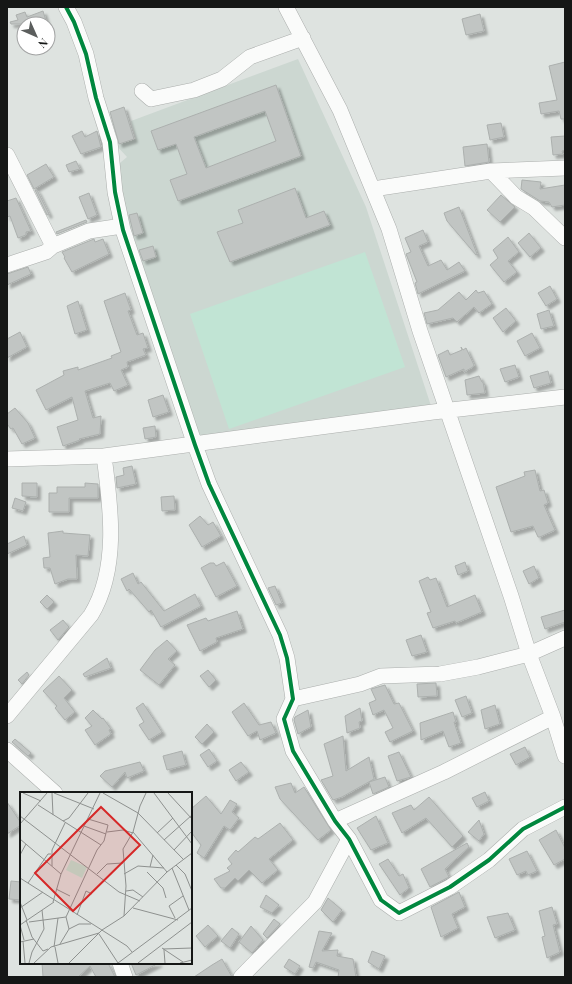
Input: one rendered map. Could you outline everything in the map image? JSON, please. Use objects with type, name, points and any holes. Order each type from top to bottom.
[{"type":"street","points":[[66,7],[74,22],[86,54],[96,98],[110,142],[114,168],[115,192],[122,226],[208,484],[275,621],[287,658],[292,700],[284,719],[293,751],[335,821],[349,839],[381,900],[399,912],[450,887],[489,860],[523,829],[565,807]]},
{"type":"street","points":[[288,9],[340,110],[389,228],[447,410],[511,596],[529,654],[553,717],[565,756]]},
{"type":"street","points":[[142,91],[151,100],[194,90],[222,79],[250,58],[303,38]]},
{"type":"street","points":[[7,155],[53,246]]},
{"type":"street","points":[[373,189],[491,171],[565,168]]},
{"type":"street","points":[[491,171],[516,197],[534,208],[565,238]]},
{"type":"street","points":[[7,265],[46,252],[53,246],[88,231],[122,226]]},
{"type":"street","points":[[7,459],[104,456],[447,410],[565,397]]},
{"type":"street","points":[[7,716],[91,616],[100,600],[106,580],[111,533],[109,492],[104,456]]},
{"type":"street","points":[[292,700],[360,684],[380,676],[440,674],[478,667],[529,654],[565,638]]},
{"type":"street","points":[[335,821],[444,772],[553,717]]},
{"type":"street","points":[[7,750],[54,792]]},
{"type":"street","points":[[241,977],[315,902],[349,839]]},
{"type":"street","points":[[120,964],[125,977]]},
{"type":"shaded area","points":[[298,59],[366,207],[433,412],[195,445],[122,226],[114,168],[127,157],[116,145],[136,139],[131,121]]},
{"type":"green space","points":[[365,252],[405,367],[229,429],[190,314]]},
{"type":"building","points":[[43,11],[45,16],[30,16]]},
{"type":"building","points":[[25,12],[27,16],[16,15]]},
{"type":"building","points":[[480,14],[484,31],[466,35],[462,19]]},
{"type":"building","points":[[16,20],[16,24],[11,24],[10,22]]},
{"type":"building","points":[[565,62],[565,119],[561,119],[559,111],[541,114],[539,103],[557,100],[549,66]]},
{"type":"building","points":[[276,85],[301,156],[178,201],[170,180],[187,174],[176,144],[158,150],[151,131]],"holes":[[[265,111],[276,141],[206,168],[194,137]]]},
{"type":"building","points":[[124,107],[134,139],[119,144],[110,112]]},
{"type":"building","points":[[501,123],[504,137],[490,140],[487,125]]},
{"type":"building","points":[[82,131],[85,137],[97,131],[101,147],[81,154],[72,136]]},
{"type":"building","points":[[565,136],[565,150],[562,151],[563,154],[553,155],[551,137]]},
{"type":"building","points":[[487,144],[489,162],[465,166],[463,147]]},
{"type":"building","points":[[76,161],[80,169],[69,172],[66,165]]},
{"type":"building","points":[[46,164],[54,177],[34,189],[27,175]]},
{"type":"building","points":[[522,180],[541,182],[540,189],[565,185],[565,205],[552,207],[549,202],[540,201],[521,189]]},
{"type":"building","points":[[295,188],[306,218],[324,211],[330,225],[230,262],[217,232],[243,223],[238,210]]},
{"type":"building","points":[[35,190],[37,190],[49,214],[47,215]]},
{"type":"building","points":[[89,193],[97,215],[88,219],[79,197]]},
{"type":"building","points":[[501,195],[515,207],[500,222],[487,210]]},
{"type":"building","points":[[16,198],[31,231],[26,232],[26,235],[18,238],[10,216],[7,217],[7,201]]},
{"type":"building","points":[[459,207],[477,254],[476,255],[447,221],[444,213]]},
{"type":"building","points":[[137,213],[143,233],[134,236],[129,215]]},
{"type":"building","points":[[86,220],[87,222],[57,234],[56,232]]},
{"type":"building","points":[[423,230],[428,242],[419,246],[428,266],[441,260],[447,270],[459,262],[465,271],[418,294],[415,283],[417,282],[406,254],[411,252],[405,238]]},
{"type":"building","points":[[529,233],[541,248],[530,257],[518,243]]},
{"type":"building","points":[[508,237],[519,252],[508,261],[517,272],[504,282],[490,265],[498,258],[493,250]]},
{"type":"building","points":[[94,239],[95,242],[103,239],[109,254],[72,272],[62,252]]},
{"type":"building","points":[[153,246],[156,257],[143,261],[139,250]]},
{"type":"building","points":[[28,267],[31,274],[7,285],[7,274]]},
{"type":"building","points":[[550,286],[557,299],[546,306],[538,293]]},
{"type":"building","points":[[476,290],[478,293],[484,291],[492,304],[479,313],[474,307],[457,322],[453,318],[427,324],[424,313],[438,310],[459,292],[466,300]]},
{"type":"building","points":[[125,293],[131,310],[128,311],[137,335],[143,333],[148,348],[143,349],[146,355],[127,362],[128,367],[121,370],[128,385],[114,391],[110,383],[85,391],[93,418],[101,416],[100,434],[79,439],[80,440],[63,446],[57,427],[78,420],[72,397],[46,410],[36,390],[64,375],[63,371],[78,367],[78,370],[112,358],[111,356],[121,352],[104,301]]},
{"type":"building","points":[[78,301],[87,330],[75,334],[67,306]]},
{"type":"building","points":[[506,308],[516,321],[503,332],[493,318]]},
{"type":"building","points":[[549,310],[554,326],[541,329],[537,314]]},
{"type":"building","points":[[20,332],[27,347],[7,358],[7,339]]},
{"type":"building","points":[[532,333],[540,348],[525,356],[517,341]]},
{"type":"building","points":[[461,347],[463,350],[466,348],[474,365],[473,367],[464,372],[464,369],[446,377],[438,355],[448,350],[450,355],[462,350]]},
{"type":"building","points":[[515,365],[519,377],[505,382],[500,369]]},
{"type":"building","points":[[548,371],[551,383],[534,388],[530,376]]},
{"type":"building","points":[[479,376],[483,382],[485,393],[467,395],[465,380]]},
{"type":"building","points":[[163,395],[169,412],[153,417],[148,400]]},
{"type":"building","points":[[15,408],[28,423],[35,438],[22,444],[13,428],[11,429],[7,424],[7,414]]},
{"type":"building","points":[[155,426],[156,437],[145,439],[143,428]]},
{"type":"building","points":[[132,466],[136,484],[117,488],[116,477],[124,475],[123,468]]},
{"type":"building","points":[[535,470],[540,491],[544,490],[548,503],[544,505],[555,530],[540,537],[538,537],[533,526],[511,532],[496,487],[525,476],[524,472]]},
{"type":"building","points":[[22,483],[37,483],[37,497],[22,496]]},
{"type":"building","points":[[85,483],[98,484],[98,498],[69,498],[69,512],[49,512],[49,493],[57,493],[57,487],[85,487]]},
{"type":"building","points":[[174,496],[175,510],[162,511],[161,497]]},
{"type":"building","points":[[15,498],[26,502],[23,511],[12,508]]},
{"type":"building","points":[[200,516],[208,525],[213,522],[221,536],[202,547],[189,525]]},
{"type":"building","points":[[63,531],[63,533],[90,535],[88,556],[76,555],[77,579],[68,579],[55,584],[50,568],[44,568],[43,558],[50,557],[48,533]]},
{"type":"building","points":[[24,536],[27,545],[7,554],[7,544]]},
{"type":"building","points":[[224,562],[237,586],[216,597],[201,568],[210,563],[214,563],[216,566]]},
{"type":"building","points":[[465,562],[468,571],[458,575],[455,566]]},
{"type":"building","points":[[534,566],[539,578],[529,584],[523,571]]},
{"type":"building","points":[[133,573],[138,584],[141,582],[164,611],[195,594],[201,606],[161,627],[151,610],[149,612],[129,589],[127,591],[121,579]]},
{"type":"building","points":[[428,577],[430,580],[436,578],[447,607],[475,595],[482,612],[456,623],[455,621],[433,628],[427,613],[431,612],[419,581]]},
{"type":"building","points":[[275,586],[282,603],[276,605],[268,588]]},
{"type":"building","points":[[47,595],[54,602],[47,609],[40,602]]},
{"type":"building","points":[[565,610],[565,622],[545,629],[541,617]]},
{"type":"building","points":[[237,611],[243,629],[216,638],[217,642],[200,651],[187,625],[206,618],[208,621]]},
{"type":"building","points":[[63,620],[69,627],[58,640],[50,630]]},
{"type":"building","points":[[421,635],[427,652],[412,656],[406,640]]},
{"type":"building","points":[[167,640],[177,651],[168,659],[175,665],[159,685],[140,670],[155,650]]},
{"type":"building","points":[[107,658],[111,668],[85,677],[83,674]]},
{"type":"building","points":[[208,670],[216,680],[209,687],[200,676]]},
{"type":"building","points":[[27,672],[29,675],[22,684],[18,680]]},
{"type":"building","points":[[59,676],[72,690],[64,698],[75,712],[65,720],[55,708],[57,706],[43,691]]},
{"type":"building","points":[[436,683],[437,696],[418,697],[417,684]]},
{"type":"building","points":[[385,685],[394,704],[399,703],[413,731],[390,742],[385,732],[393,728],[384,710],[373,715],[369,703],[376,700],[371,689]]},
{"type":"building","points":[[466,696],[472,713],[462,717],[455,700]]},
{"type":"building","points":[[143,703],[162,732],[149,740],[139,725],[144,722],[136,708]]},
{"type":"building","points":[[244,703],[259,725],[271,722],[276,733],[260,740],[257,731],[248,736],[232,712]]},
{"type":"building","points":[[495,705],[500,724],[485,729],[481,710]]},
{"type":"building","points":[[360,708],[362,721],[359,722],[360,728],[347,733],[345,716]]},
{"type":"building","points":[[93,710],[102,719],[103,718],[111,729],[109,730],[111,734],[95,745],[85,730],[92,726],[85,718]]},
{"type":"building","points":[[308,710],[311,727],[298,734],[294,720],[295,717]]},
{"type":"building","points":[[453,712],[456,722],[454,722],[461,743],[449,747],[443,731],[421,740],[420,723]]},
{"type":"building","points":[[207,724],[214,732],[202,744],[195,737]]},
{"type":"building","points":[[343,736],[346,771],[369,757],[374,779],[342,797],[333,800],[321,780],[333,776],[324,744]]},
{"type":"building","points":[[15,739],[31,753],[28,756],[12,742]]},
{"type":"building","points":[[525,747],[530,757],[516,765],[510,754]]},
{"type":"building","points":[[209,749],[217,761],[208,767],[200,755]]},
{"type":"building","points":[[182,751],[186,765],[167,770],[163,756]]},
{"type":"building","points":[[399,752],[411,777],[397,781],[388,756]]},
{"type":"building","points":[[140,762],[144,771],[127,778],[125,772],[112,787],[100,776],[105,771]]},
{"type":"building","points":[[241,762],[249,772],[236,781],[229,770]]},
{"type":"building","points":[[385,777],[389,787],[373,794],[369,782]]},
{"type":"building","points":[[291,783],[295,793],[304,787],[331,830],[318,840],[280,799],[275,787]]},
{"type":"building","points":[[485,792],[489,801],[477,807],[472,798]]},
{"type":"building","points":[[206,796],[221,814],[230,800],[237,804],[232,812],[239,818],[230,830],[224,826],[204,858],[197,853],[201,845],[192,833],[192,808]]},
{"type":"building","points":[[429,797],[463,836],[452,847],[426,818],[402,833],[392,813],[411,805],[414,810]]},
{"type":"building","points":[[7,802],[20,822],[20,826],[7,834]]},
{"type":"building","points":[[376,816],[388,843],[371,850],[357,828]]},
{"type":"building","points":[[479,820],[484,834],[479,841],[468,832]]},
{"type":"building","points":[[280,823],[293,840],[269,859],[278,870],[262,883],[249,870],[238,881],[235,878],[225,888],[221,888],[214,879],[230,871],[227,868],[232,864],[228,859],[236,850],[238,852],[255,837],[258,839]]},
{"type":"building","points":[[556,830],[565,848],[565,859],[554,865],[539,840]]},
{"type":"building","points":[[467,843],[469,847],[445,869],[449,877],[430,887],[421,869]]},
{"type":"building","points":[[527,851],[537,871],[528,875],[526,871],[517,875],[509,859]]},
{"type":"building","points":[[388,859],[399,876],[403,874],[409,888],[400,895],[379,864]]},
{"type":"building","points":[[11,881],[20,882],[20,900],[9,899]]},
{"type":"building","points":[[459,892],[465,907],[452,914],[458,928],[441,937],[431,907]]},
{"type":"building","points":[[266,895],[279,905],[272,913],[260,907]]},
{"type":"building","points":[[328,898],[342,910],[333,922],[321,910]]},
{"type":"building","points":[[552,907],[557,924],[553,925],[560,952],[547,958],[542,937],[545,936],[539,911]]},
{"type":"building","points":[[508,913],[515,930],[495,938],[487,917]]},
{"type":"building","points":[[274,919],[280,924],[267,938],[263,934]]},
{"type":"building","points":[[208,925],[218,936],[205,947],[196,936]]},
{"type":"building","points":[[251,926],[263,940],[252,953],[239,942]]},
{"type":"building","points":[[232,928],[239,934],[230,948],[221,941]]},
{"type":"building","points":[[319,931],[332,933],[322,951],[338,950],[337,956],[353,959],[356,977],[338,977],[339,970],[316,962],[313,968],[309,967]]},
{"type":"building","points":[[372,951],[385,956],[379,969],[368,962]]},
{"type":"building","points":[[222,959],[232,977],[194,977],[212,965]]},
{"type":"building","points":[[289,959],[300,966],[295,974],[284,967]]},
{"type":"building","points":[[42,964],[108,964],[115,977],[96,977],[90,966],[78,977],[43,977]]},
{"type":"building","points":[[131,964],[157,964],[136,975]]},
{"type":"cycle path","points":[[66,7],[74,22],[86,54],[96,98],[110,142],[115,192],[123,230],[195,445],[209,484],[280,635],[287,658],[293,699],[284,719],[293,751],[335,821],[349,839],[381,900],[399,913],[450,887],[489,860],[523,829],[565,807]]}]
